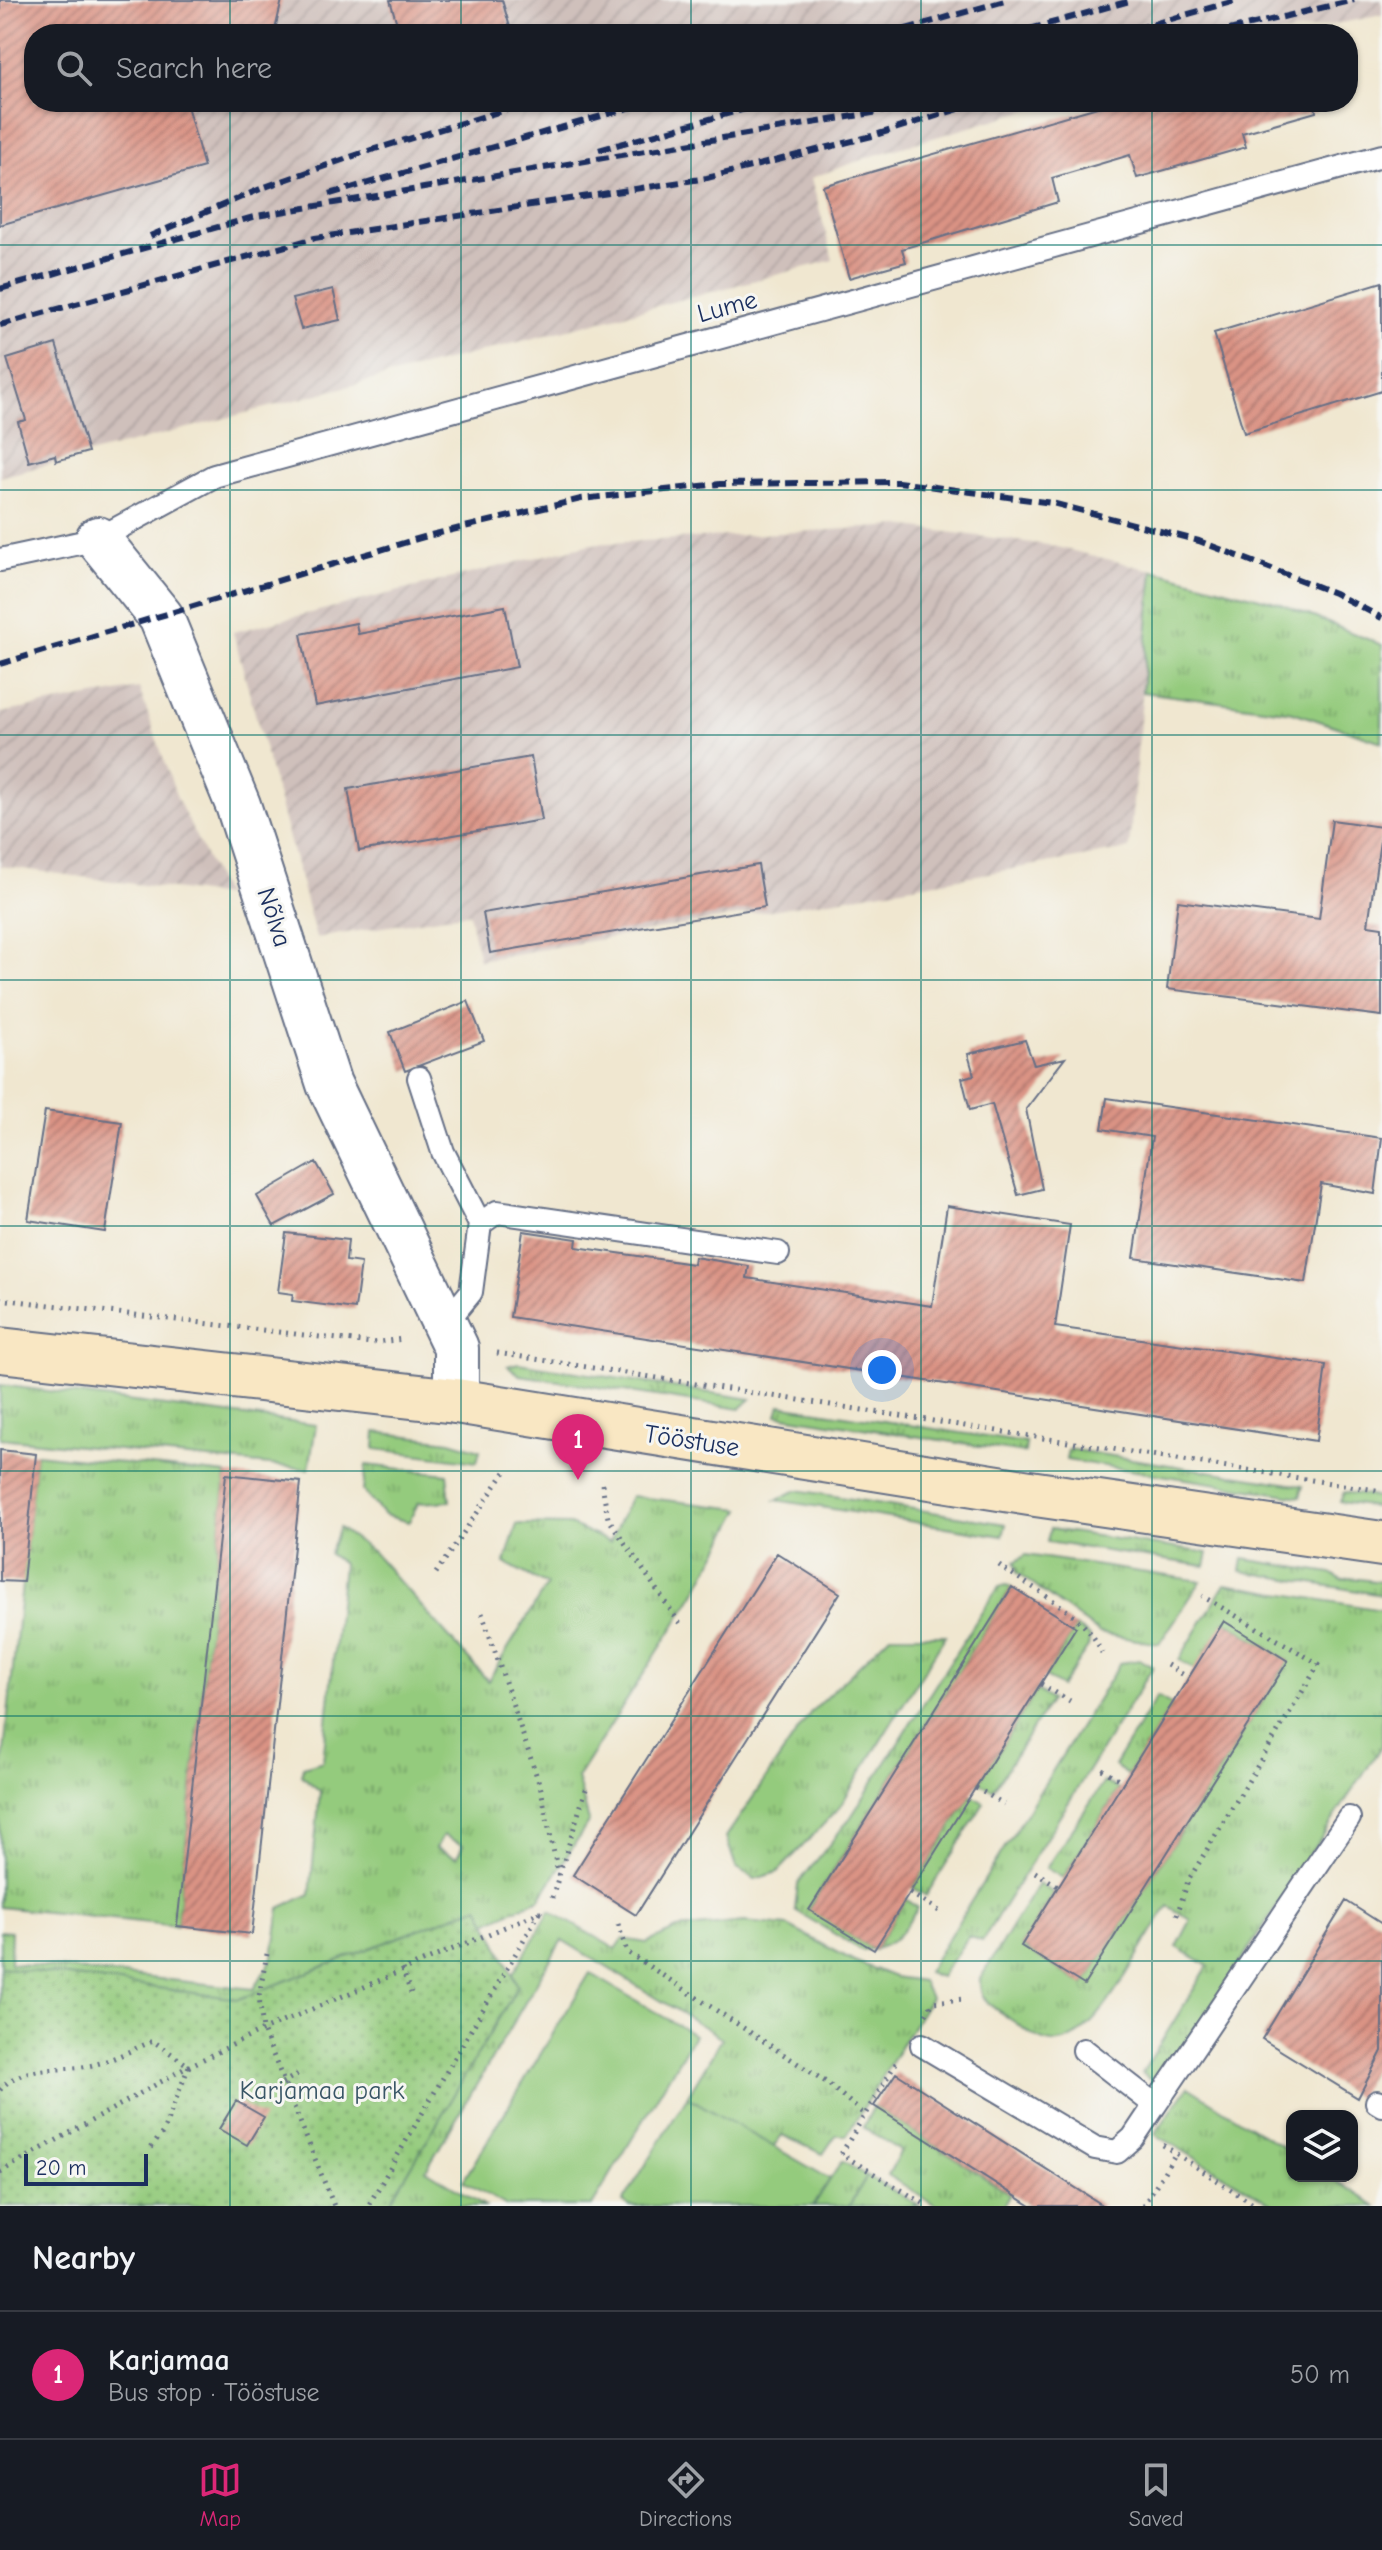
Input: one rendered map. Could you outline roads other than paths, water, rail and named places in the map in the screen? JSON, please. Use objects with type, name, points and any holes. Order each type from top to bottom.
[{"type":"street","name":"Nõlva","points":[[98,539],[161,617],[238,805],[329,1084],[450,1336],[456,1401]]},
{"type":"street","name":"Tööstuse","points":[[0,1350],[456,1401],[1021,1491],[1382,1544]]},
{"type":"lane","name":"Lume","points":[[98,539],[214,476],[1382,156]]},
{"type":"lane","points":[[0,560],[98,539]]},
{"type":"lane","points":[[419,1078],[443,1152],[480,1224],[471,1292],[450,1336]]},
{"type":"lane","points":[[480,1224],[497,1212],[778,1253]]},
{"type":"lane","points":[[922,2045],[1095,2148],[1117,2152],[1155,2105],[1349,1818]]},
{"type":"lane","points":[[1084,2050],[1155,2105]]},
{"type":"railway","points":[[923,24],[1008,0]]},
{"type":"railway","points":[[1048,24],[1133,0]]},
{"type":"railway","points":[[1153,24],[1238,0]]},
{"type":"railway","points":[[1254,24],[1354,0]]},
{"type":"railway","points":[[150,236],[265,187],[362,153],[498,112]]},
{"type":"railway","points":[[330,194],[615,112]]},
{"type":"railway","points":[[599,150],[734,112]]},
{"type":"railway","points":[[0,289],[257,216],[878,112]]},
{"type":"railway","points":[[0,325],[315,238],[707,178],[872,136],[949,112]]},
{"type":"railway","points":[[0,664],[427,536],[581,499],[720,484],[898,482],[1052,503],[1199,541],[1334,593],[1382,618]]},
{"type":"place","name":"Karjamaa","points":[[578,1480]]},
{"type":"park label","name":"Karjamaa park","points":[[322,2090]]}]
